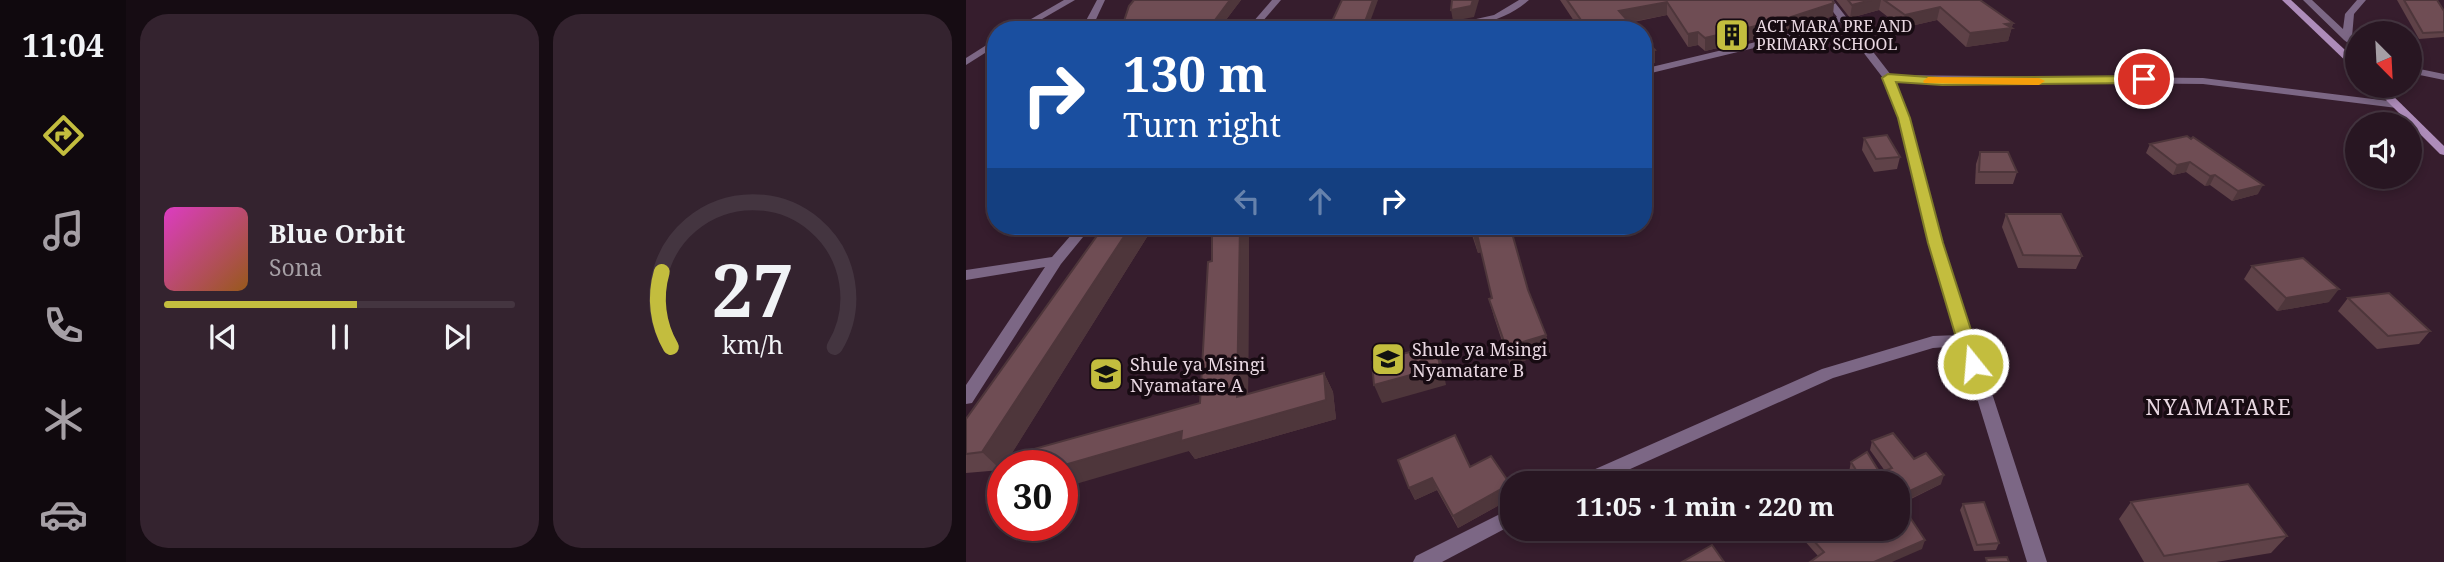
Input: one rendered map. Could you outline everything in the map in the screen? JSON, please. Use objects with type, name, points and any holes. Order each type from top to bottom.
[{"type":"main road","points":[[2286,0],[2345,54]]},
{"type":"main road","points":[[2389,98],[2444,152]]},
{"type":"street","points":[[1032,21],[1071,0]]},
{"type":"street","points":[[1090,21],[1101,0]]},
{"type":"street","points":[[1258,21],[1277,0]]},
{"type":"street","points":[[1477,21],[1497,17],[1525,0]]},
{"type":"street","points":[[1828,0],[1888,78],[1904,118],[1936,243],[2037,562]]},
{"type":"street","points":[[2308,0],[2345,36]]},
{"type":"street","points":[[2349,21],[2350,14],[2362,0]]},
{"type":"street","points":[[1652,70],[1788,37],[1843,18]]},
{"type":"street","points":[[966,62],[987,48]]},
{"type":"street","points":[[2422,72],[2444,77]]},
{"type":"street","points":[[1888,78],[1942,81],[2177,80],[2284,90],[2396,105]]},
{"type":"street","points":[[966,398],[1056,261],[1078,235]]},
{"type":"street","points":[[966,275],[1056,261]]},
{"type":"street","points":[[1608,471],[1828,373],[1933,342],[1966,340]]},
{"type":"street","points":[[1423,562],[1500,522]]},
{"type":"building","points":[[1134,0],[1230,0],[1215,20],[1206,21],[1124,21]]},
{"type":"building","points":[[1342,0],[1373,0],[1365,21],[1332,21]]},
{"type":"building","points":[[1452,0],[1473,0],[1471,6],[1451,10]]},
{"type":"building","name":"ACT MARA PRE AND PRIMARY SCHOOL","points":[[1567,0],[1832,0],[1834,3],[1785,19],[1705,38],[1698,32],[1688,34],[1667,2],[1619,11],[1628,21],[1582,21]]},
{"type":"building","points":[[1848,0],[1871,0],[1852,5]]},
{"type":"building","points":[[1884,0],[1980,0],[2013,23],[2005,24],[2012,28],[1970,33],[1940,7],[1905,15]]},
{"type":"building","points":[[2404,0],[2437,0],[2444,11],[2444,32],[2423,33],[2422,21],[2416,21]]},
{"type":"building","points":[[1887,135],[1900,157],[1876,159],[1864,138]]},
{"type":"building","points":[[2187,136],[2191,139],[2193,137],[2263,185],[2238,191],[2190,162],[2177,165],[2150,144]]},
{"type":"building","points":[[1980,152],[2008,152],[2017,172],[1979,172]]},
{"type":"building","points":[[2006,214],[2061,214],[2082,256],[2023,255]]},
{"type":"building","points":[[1098,235],[1125,235],[982,452],[966,454],[966,419]]},
{"type":"building","points":[[1212,235],[1240,235],[1237,397],[1324,373],[1326,400],[1181,441],[1182,431],[1078,461],[1078,450],[1030,450],[1200,403],[1208,262],[1212,261]]},
{"type":"building","points":[[1477,235],[1513,235],[1528,290],[1546,335],[1506,347],[1489,299],[1492,298]]},
{"type":"building","points":[[2303,258],[2339,289],[2286,298],[2252,266]]},
{"type":"building","points":[[2389,293],[2430,331],[2388,336],[2348,298]]},
{"type":"building","points":[[1436,345],[1440,367],[1374,385],[1372,362]]},
{"type":"building","points":[[1893,433],[1914,459],[1926,453],[1944,475],[1910,491],[1910,471],[1885,471],[1892,468],[1872,441]]},
{"type":"building","points":[[1455,435],[1470,467],[1491,456],[1501,471],[1500,490],[1453,516],[1432,478],[1409,488],[1398,460]]},
{"type":"building","points":[[1867,452],[1879,471],[1857,471],[1851,462]]},
{"type":"building","points":[[2248,484],[2287,536],[2164,556],[2131,502]]},
{"type":"building","points":[[1984,502],[1999,543],[1977,545],[1963,504]]},
{"type":"building","points":[[1910,518],[1925,540],[1874,562],[1810,562],[1824,552],[1814,541],[1910,541]]},
{"type":"building","points":[[1712,545],[1724,562],[1682,562]]},
{"type":"building","points":[[2007,557],[2009,562],[1987,562],[1986,558]]},
{"type":"slow traffic","points":[[1928,81],[2039,81]]},
{"type":"place","name":"ACT MARA PRE AND PRIMARY SCHOOL","points":[[1732,35]]},
{"type":"place","name":"Shule ya Msingi Nyamatare B","points":[[1388,359]]},
{"type":"place","name":"Shule ya Msingi Nyamatare A","points":[[1106,374]]},
{"type":"district","name":"NYAMATARE","points":[[2219,407]]},
{"type":"route","points":[[1973,364],[1936,243],[1904,118],[1888,78],[2023,82],[2144,79]]}]
